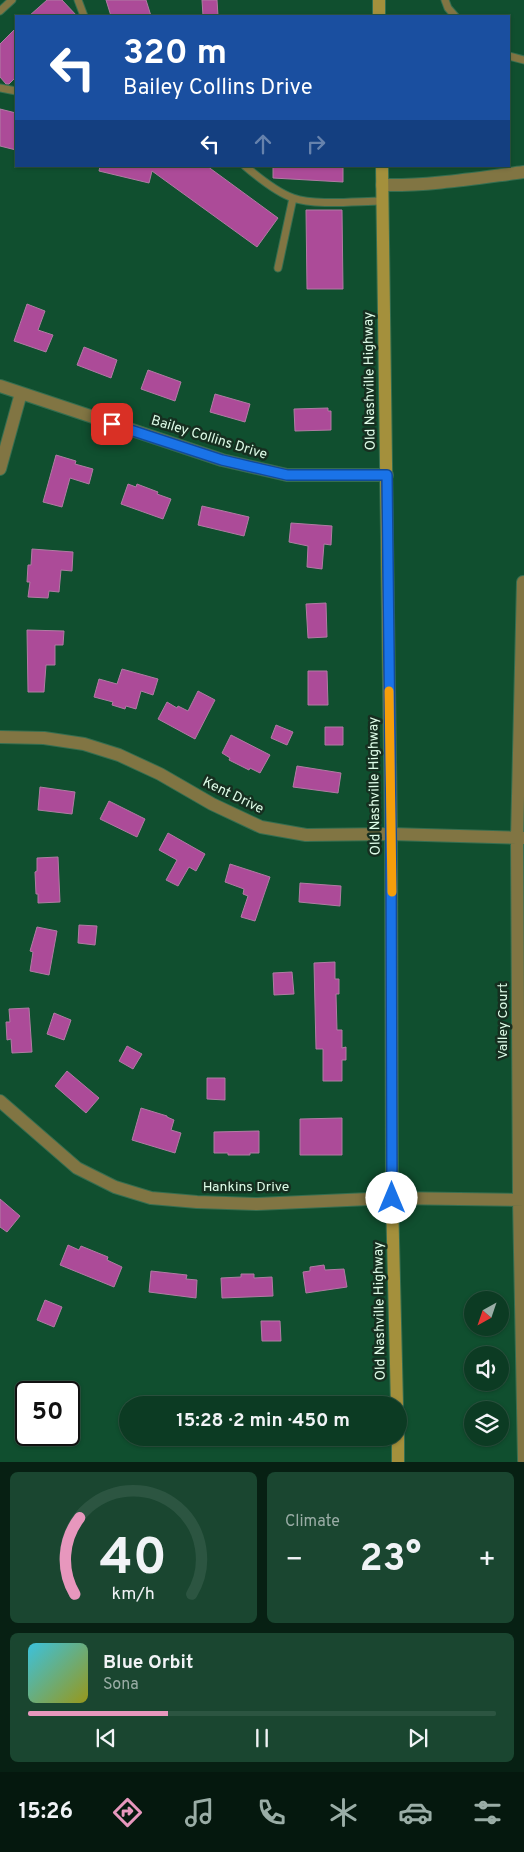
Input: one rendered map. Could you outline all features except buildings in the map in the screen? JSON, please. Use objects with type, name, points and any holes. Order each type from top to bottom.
[{"type":"main road","points":[[379,0],[379,15]]},
{"type":"main road","name":"Old Nashville Highway","points":[[382,167],[391,834],[392,1198],[397,1396]]},
{"type":"main road","points":[[398,1446],[398,1462]]},
{"type":"street","points":[[382,185],[405,186],[524,172]]},
{"type":"street","name":"Bailey Collins Drive","points":[[0,386],[222,460],[287,475],[387,475]]},
{"type":"street","points":[[0,469],[21,393]]},
{"type":"street","name":"Valley Court","points":[[522,582],[521,1200],[524,1460]]},
{"type":"street","name":"Kent Drive","points":[[0,737],[52,739],[84,744],[119,755],[160,774],[212,804],[262,827],[306,835],[391,834],[521,839]]},
{"type":"street","name":"Hankins Drive","points":[[0,1101],[77,1168],[116,1187],[151,1198],[257,1204],[392,1198],[521,1200]]},
{"type":"lane","points":[[0,11],[12,0]]},
{"type":"lane","points":[[78,0],[84,15]]},
{"type":"lane","points":[[445,0],[448,8],[454,15]]},
{"type":"lane","points":[[510,56],[524,60]]},
{"type":"lane","points":[[0,88],[15,91]]},
{"type":"lane","points":[[246,167],[262,181],[293,198],[313,201],[382,201]]},
{"type":"lane","points":[[278,268],[293,198]]},
{"type":"slow traffic","points":[[389,691],[392,892]]},
{"type":"route","points":[[112,424],[222,460],[287,475],[387,475],[391,834],[392,1198]]}]
